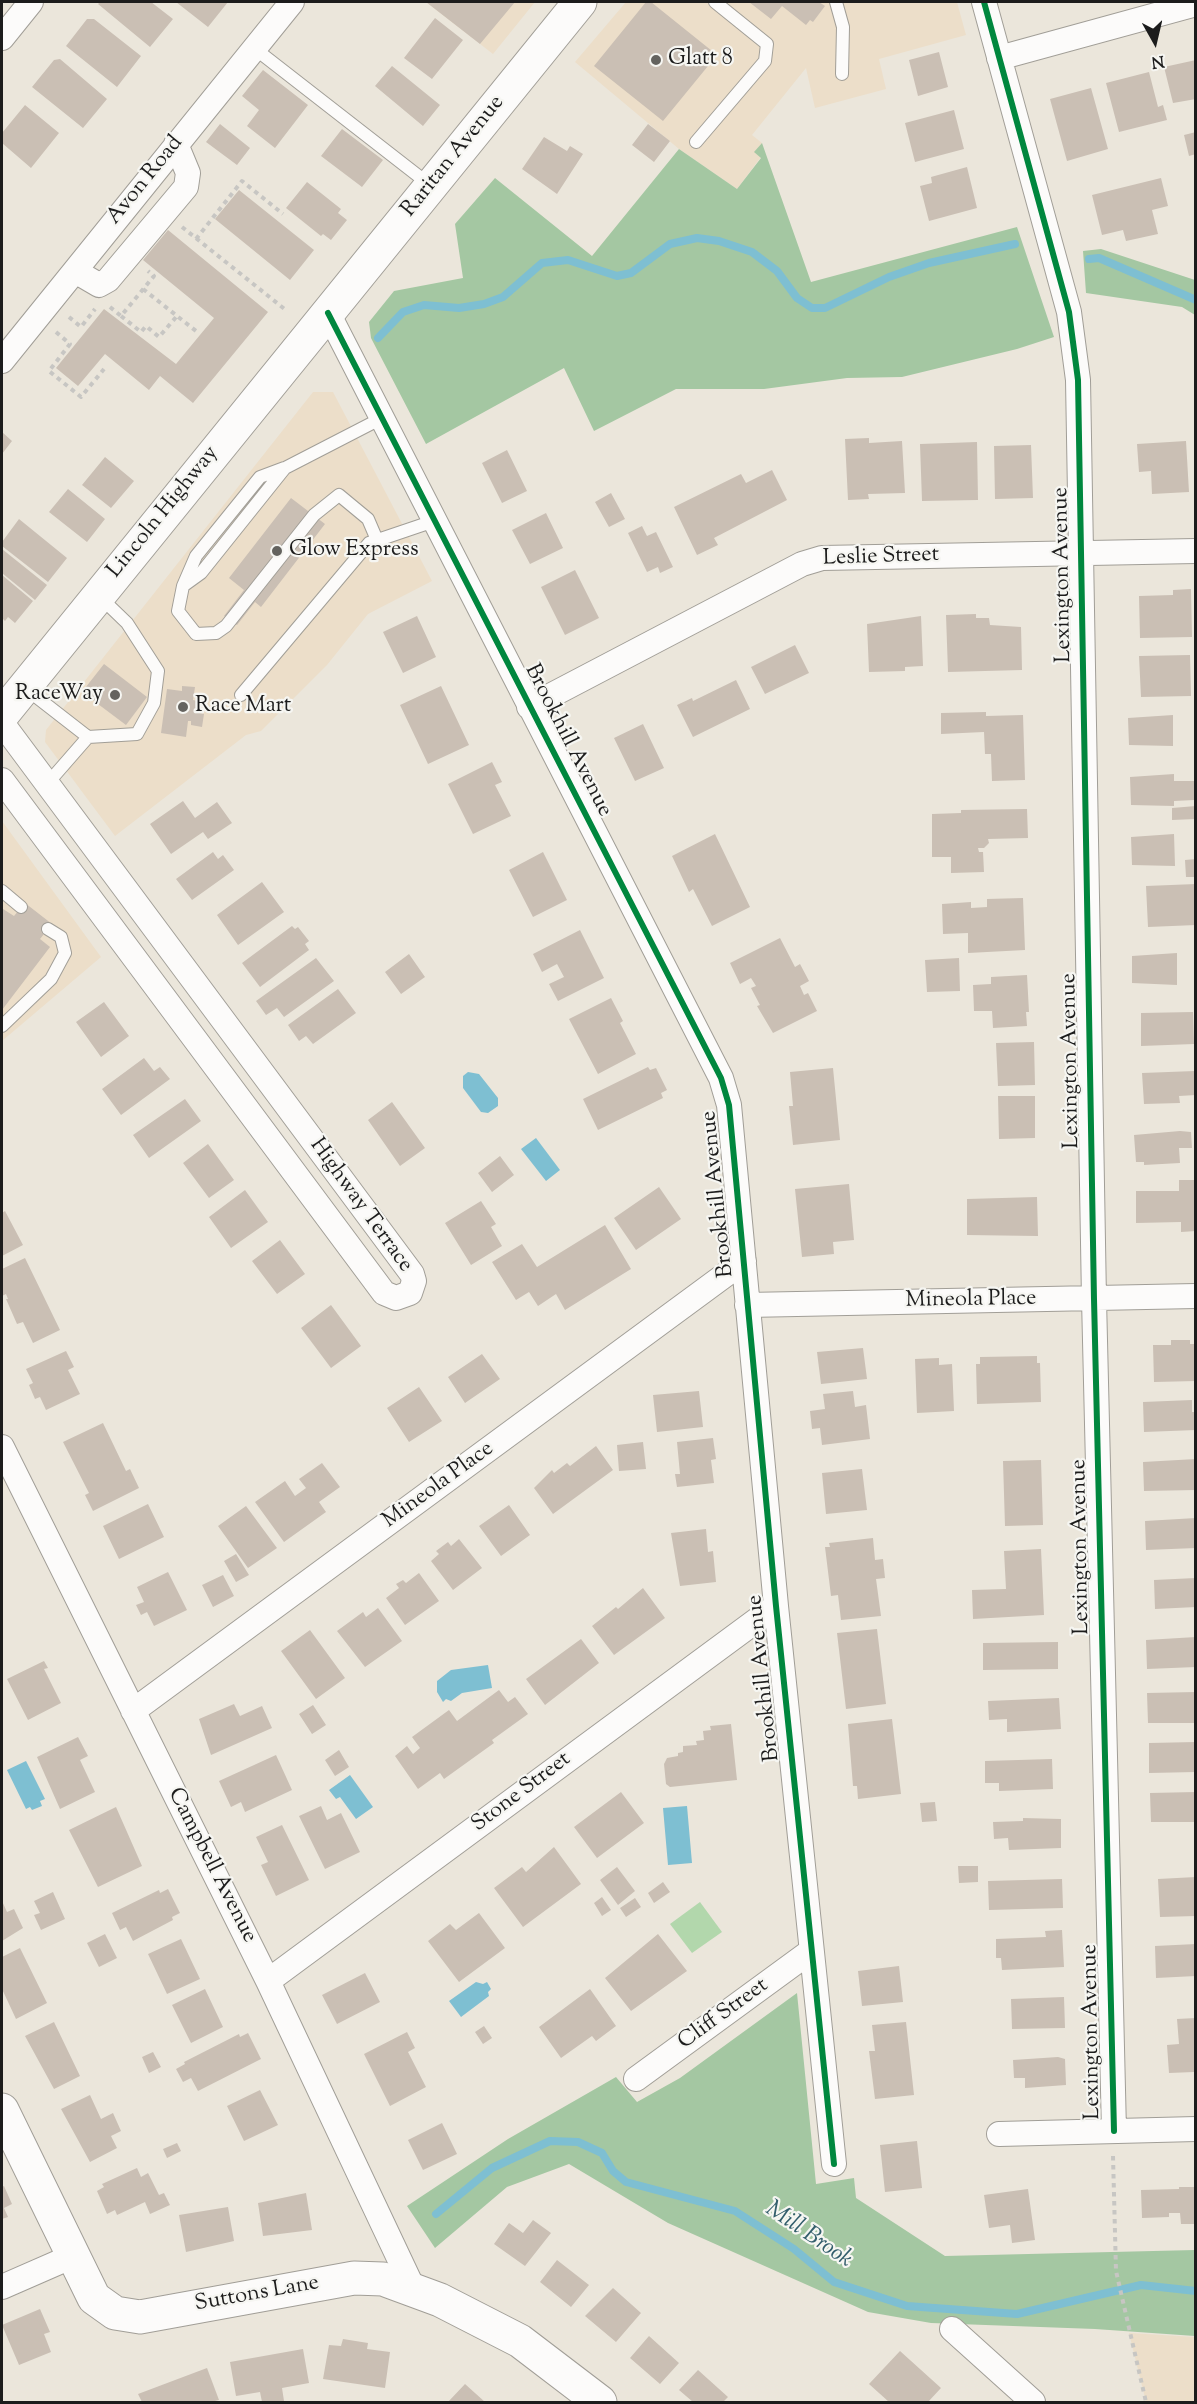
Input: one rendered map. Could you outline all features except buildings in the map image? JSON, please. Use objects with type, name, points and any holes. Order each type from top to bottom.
[{"type":"main road","name":"Raritan Avenue","points":[[328,313],[580,2]]},
{"type":"main road","name":"Lincoln Highway","points":[[2,715],[328,313]]},
{"type":"main road","name":"Suttons Lane","points":[[2,2110],[93,2298],[115,2313],[140,2317],[354,2278],[383,2279],[413,2288],[479,2318],[520,2341],[585,2398]]},
{"type":"street","points":[[2,38],[31,2]]},
{"type":"street","name":"Avon Road","points":[[2,361],[292,2]]},
{"type":"street","name":"Lexington Avenue","points":[[984,2],[1076,344],[1082,553],[1094,1299],[1114,2131]]},
{"type":"street","points":[[999,58],[1196,4]]},
{"type":"street","points":[[75,271],[99,285],[108,280],[186,187],[188,173],[176,144]]},
{"type":"street","name":"Brookhill Avenue","points":[[328,313],[721,1078],[733,1132],[776,1606],[834,2164]]},
{"type":"street","name":"Leslie Street","points":[[530,707],[801,564],[822,558],[1196,551]]},
{"type":"street","name":"Highway Terrace","points":[[2,723],[412,1274],[413,1288],[410,1293],[396,1298],[384,1293],[2,780]]},
{"type":"street","points":[[189,1031],[216,1010]]},
{"type":"street","name":"Mineola Place","points":[[133,1711],[744,1260]]},
{"type":"street","name":"Mineola Place","points":[[747,1305],[1196,1296]]},
{"type":"street","name":"Campbell Avenue","points":[[2,1447],[268,1981],[413,2288]]},
{"type":"street","name":"Stone Street","points":[[268,1981],[776,1606]]},
{"type":"street","name":"Cliff Street","points":[[636,2079],[811,1951]]},
{"type":"street","points":[[999,2134],[1196,2129]]},
{"type":"street","points":[[2,2287],[73,2256]]},
{"type":"street","points":[[952,2329],[1033,2403]]},
{"type":"lane","points":[[696,142],[765,61],[767,44],[716,2]]},
{"type":"lane","points":[[836,2],[843,27],[842,74]]},
{"type":"lane","points":[[254,48],[431,186]]},
{"type":"lane","points":[[377,540],[368,519],[339,495],[314,515],[231,621],[216,633],[196,634],[178,611],[183,586],[201,573],[285,468],[381,418]]},
{"type":"lane","points":[[241,695],[369,543],[434,521]]},
{"type":"lane","points":[[24,688],[88,737],[137,734],[154,703],[158,671],[127,623],[98,596]]},
{"type":"lane","points":[[47,784],[88,737]]},
{"type":"lane","points":[[2,891],[21,907]]},
{"type":"lane","points":[[2,1026],[51,979],[65,953],[61,937],[48,929]]},
{"type":"path","points":[[196,238],[242,181],[283,214]]},
{"type":"path","points":[[180,225],[286,311]]},
{"type":"path","points":[[121,316],[154,276],[145,269]]},
{"type":"path","points":[[143,289],[196,331]]},
{"type":"path","points":[[104,369],[81,397],[49,371],[70,344],[56,332],[68,316],[81,327],[102,300],[141,332],[146,326],[159,338],[177,316]]},
{"type":"path","points":[[1113,2156],[1116,2271],[1146,2403]]},
{"type":"shaded area","points":[[426,2],[535,2],[493,54]]},
{"type":"shaded area","points":[[626,2],[957,2],[966,35],[879,59],[886,89],[815,108],[806,68],[752,135],[762,143],[755,152],[761,157],[737,189],[679,149],[575,62]]},
{"type":"shaded area","points":[[313,392],[333,392],[432,581],[368,614],[327,665],[261,731],[246,735],[115,836],[45,742],[46,730]]},
{"type":"shaded area","points":[[2,821],[101,957],[2,1041]]},
{"type":"shaded area","points":[[1129,2333],[1195,2337],[1195,2402],[1146,2402]]},
{"type":"green space","points":[[762,143],[811,282],[1017,227],[1054,337],[1017,349],[902,377],[847,378],[764,389],[676,389],[594,431],[564,368],[426,444],[371,338],[369,322],[394,291],[463,278],[455,224],[495,178],[592,256],[679,149],[737,189],[761,158],[754,152]]},
{"type":"green space","points":[[1101,249],[1195,280],[1195,315],[1182,307],[1086,293],[1083,251]]},
{"type":"green space","points":[[700,1902],[722,1932],[692,1953],[670,1924]]},
{"type":"green space","points":[[797,1993],[816,2184],[854,2178],[856,2198],[945,2256],[1195,2250],[1195,2336],[1095,2329],[931,2323],[868,2312],[668,2223],[569,2164],[507,2187],[435,2248],[407,2206],[508,2139],[616,2077],[637,2102],[680,2078]]},
{"type":"water","points":[[468,1072],[479,1074],[498,1098],[498,1106],[488,1113],[481,1112],[463,1088],[463,1076]]},
{"type":"water","points":[[536,1138],[560,1170],[546,1181],[521,1149]]},
{"type":"water","points":[[488,1665],[492,1688],[462,1693],[451,1701],[446,1699],[443,1702],[437,1692],[437,1681],[451,1670]]},
{"type":"water","points":[[26,1761],[45,1799],[40,1801],[42,1806],[32,1810],[30,1807],[26,1809],[7,1770]]},
{"type":"water","points":[[350,1775],[373,1807],[356,1819],[340,1797],[336,1799],[329,1790]]},
{"type":"water","points":[[687,1806],[692,1863],[668,1865],[663,1808]]},
{"type":"water","points":[[476,1982],[483,1984],[487,1982],[491,1989],[488,1992],[489,1996],[461,2017],[449,2001]]},
{"type":"waterway","points":[[378,338],[403,312],[424,305],[459,308],[484,304],[503,297],[542,263],[568,260],[617,276],[631,273],[670,244],[697,238],[719,241],[752,252],[777,271],[797,298],[812,308],[825,308],[889,277],[929,263],[1015,244]]},
{"type":"waterway","points":[[1089,259],[1099,258],[1196,300]]},
{"type":"waterway","name":"Mill Brook","points":[[436,2214],[492,2168],[550,2141],[578,2142],[602,2153],[613,2171],[626,2182],[735,2211],[794,2249],[834,2282],[907,2306],[1017,2314],[1141,2285],[1196,2291]]},
{"type":"cycle path","points":[[984,2],[1069,312],[1078,380],[1094,1299],[1114,2131]]},
{"type":"cycle path","points":[[328,313],[721,1078],[729,1105],[776,1606],[834,2164]]},
{"type":"place","name":"Glatt 8","points":[[656,60]]},
{"type":"place","name":"Glow Express","points":[[277,551]]},
{"type":"place","name":"RaceWay","points":[[115,695]]},
{"type":"place","name":"Race Mart","points":[[183,707]]}]
